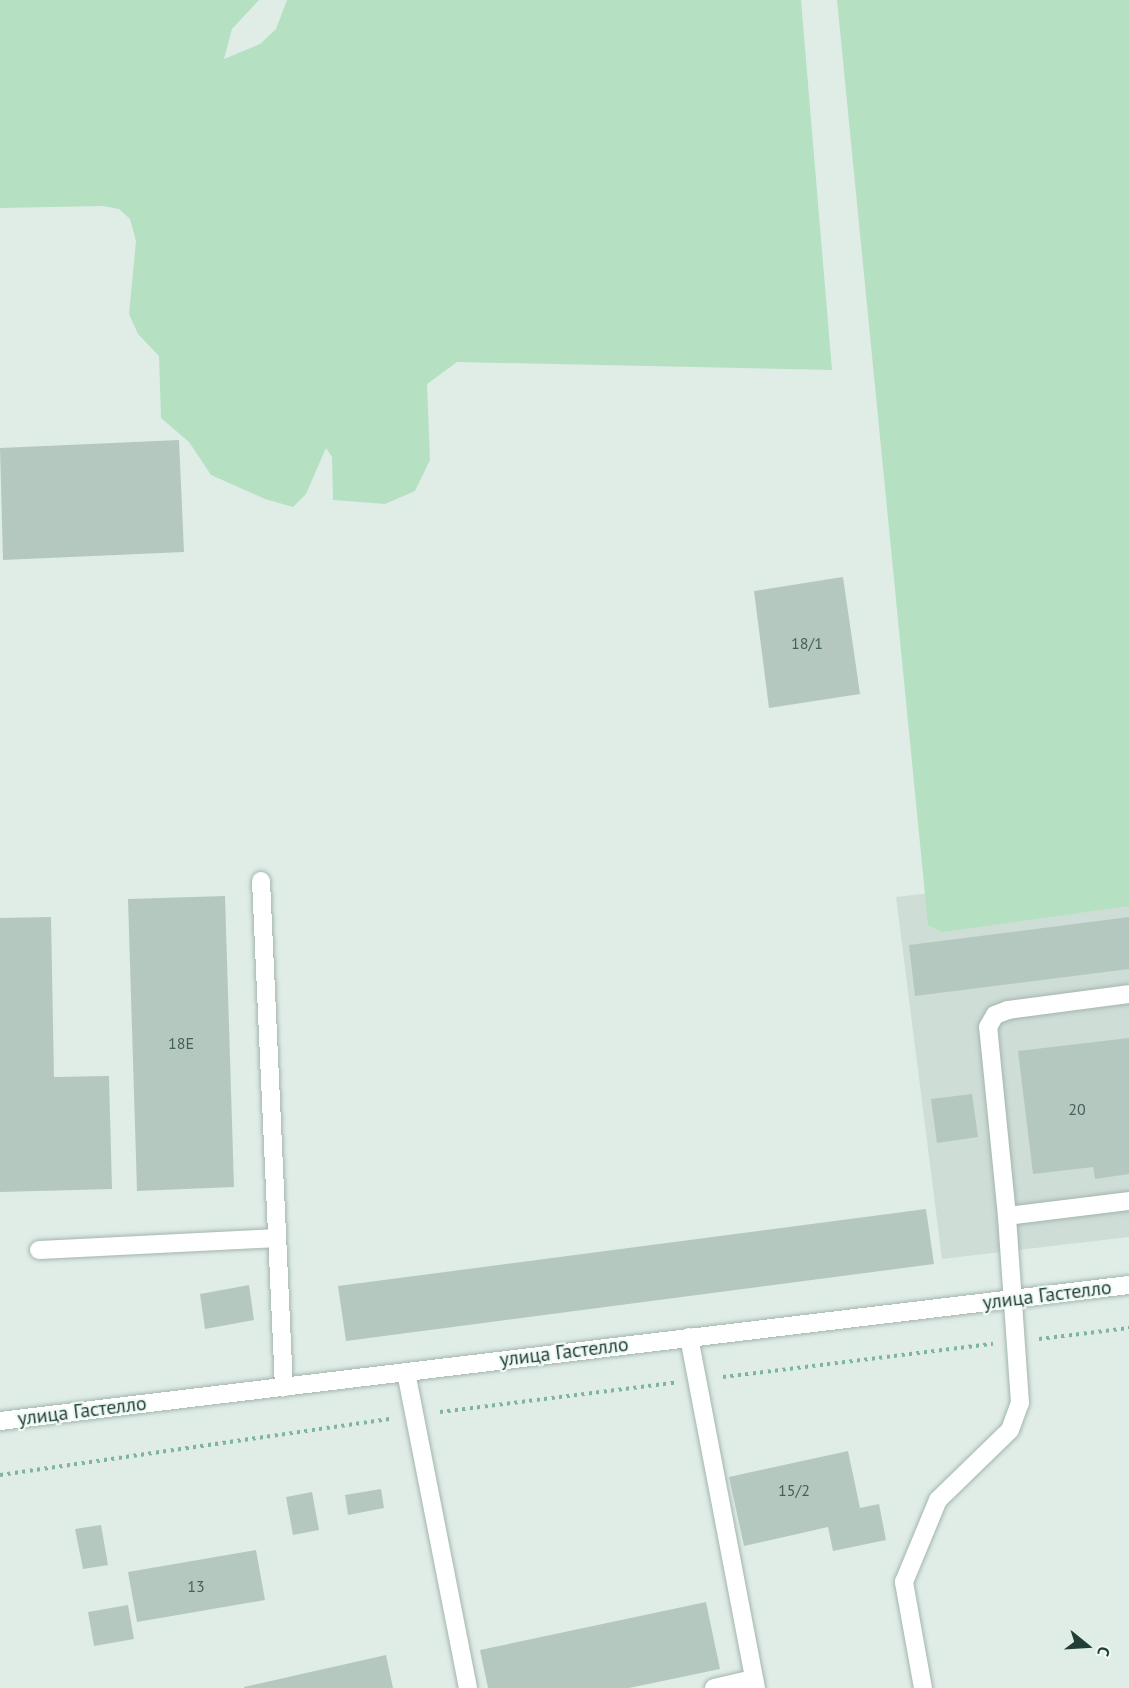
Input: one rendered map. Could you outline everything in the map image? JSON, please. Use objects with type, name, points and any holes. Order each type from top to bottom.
[{"type":"street","points":[[261,881],[274,1238],[284,1387]]},
{"type":"street","points":[[923,1688],[904,1582],[938,1500],[1010,1430],[1020,1403],[1017,1298],[988,1027],[995,1015],[1008,1010],[1129,994]]},
{"type":"street","points":[[1007,1216],[1129,1201]]},
{"type":"street","points":[[39,1250],[274,1238]]},
{"type":"street","name":"улица Гастелло","points":[[0,1421],[1129,1285]]},
{"type":"street","points":[[689,1337],[695,1380],[755,1683],[714,1688]]},
{"type":"street","points":[[406,1372],[468,1688]]},
{"type":"path","points":[[0,1475],[413,1416],[1129,1328]]},
{"type":"shaded area","points":[[1129,870],[1129,1237],[942,1259],[896,897]]},
{"type":"green space","points":[[0,0],[259,0],[232,29],[224,59],[260,44],[276,29],[287,0],[801,0],[832,370],[457,362],[427,384],[430,460],[415,491],[385,504],[333,500],[332,457],[326,448],[306,494],[293,507],[265,499],[211,475],[189,442],[161,418],[159,356],[138,334],[129,314],[136,241],[130,219],[119,209],[103,206],[0,208]]},
{"type":"green space","points":[[837,0],[1129,0],[1129,906],[942,932],[928,925]]},
{"type":"building","points":[[179,440],[184,552],[3,560],[0,448]]},
{"type":"building","points":[[843,577],[860,694],[769,708],[754,591]]},
{"type":"building","points":[[225,896],[234,1187],[137,1191],[128,899]]},
{"type":"building","points":[[51,917],[54,1077],[109,1076],[112,1189],[0,1192],[0,918]]},
{"type":"building","points":[[1129,917],[1129,969],[915,996],[909,945]]},
{"type":"building","points":[[1129,1038],[1129,1174],[1095,1179],[1093,1167],[1033,1174],[1018,1051]]},
{"type":"building","points":[[972,1094],[978,1137],[937,1143],[931,1099]]},
{"type":"building","points":[[926,1209],[934,1264],[346,1341],[338,1286]]},
{"type":"building","points":[[249,1285],[254,1320],[205,1329],[200,1294]]},
{"type":"building","points":[[848,1451],[860,1508],[879,1504],[886,1540],[833,1551],[828,1527],[744,1546],[729,1477]]},
{"type":"building","points":[[381,1489],[384,1508],[348,1515],[345,1495]]},
{"type":"building","points":[[312,1492],[319,1530],[293,1535],[286,1497]]},
{"type":"building","points":[[101,1525],[108,1565],[83,1569],[75,1529]]},
{"type":"building","points":[[256,1550],[265,1600],[137,1622],[128,1572]]},
{"type":"building","points":[[706,1602],[720,1669],[629,1688],[488,1688],[480,1650]]},
{"type":"building","points":[[128,1605],[134,1639],[94,1646],[88,1612]]},
{"type":"building","points":[[386,1655],[393,1688],[244,1688],[244,1687]]}]
